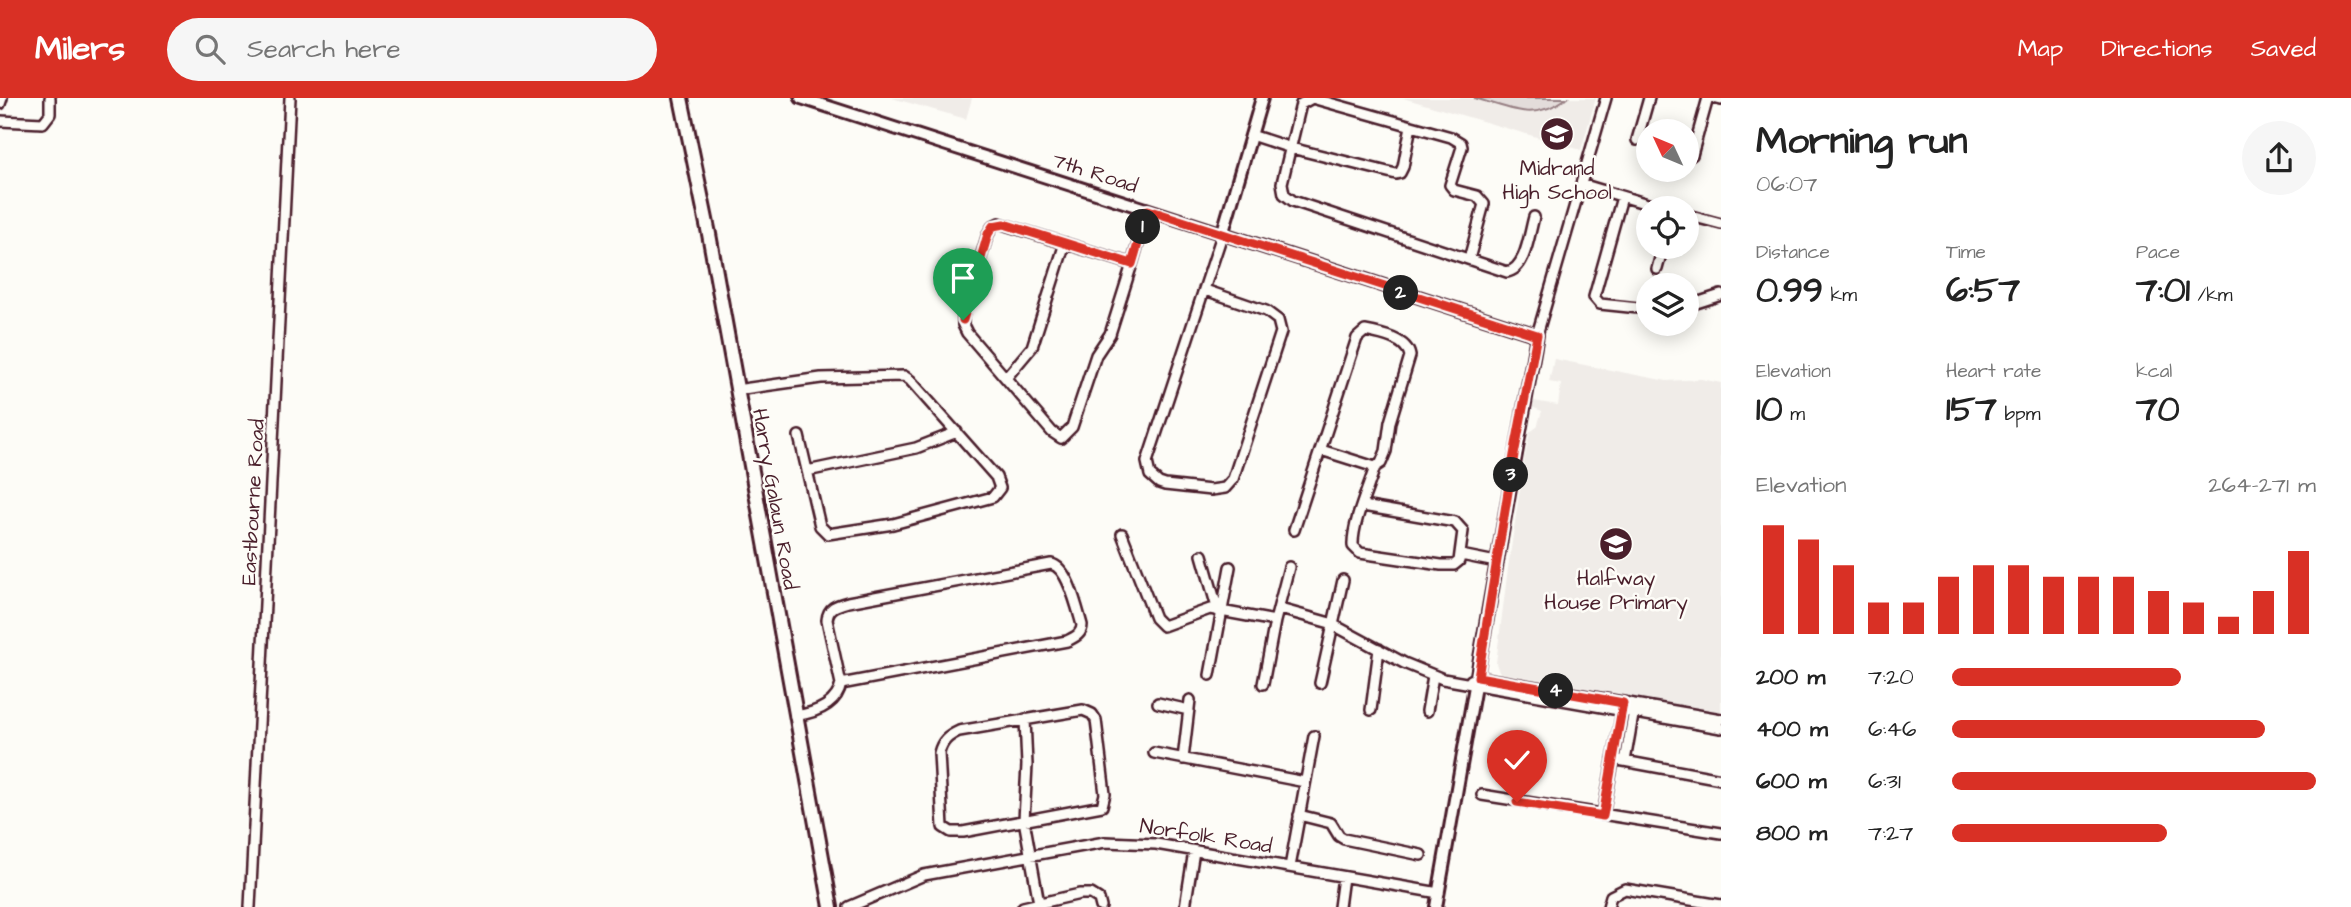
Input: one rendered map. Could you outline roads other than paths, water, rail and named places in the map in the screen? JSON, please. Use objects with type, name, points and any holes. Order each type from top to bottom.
[{"type":"main road","name":"Harry Galaun Road","points":[[681,98],[709,234],[831,907]]},
{"type":"street","points":[[0,104],[2,98]]},
{"type":"street","points":[[0,121],[43,123],[50,114],[50,98]]},
{"type":"street","name":"Eastbourne Road","points":[[250,907],[290,98]]},
{"type":"street","name":"7th Road","points":[[801,98],[1537,335]]},
{"type":"street","points":[[1205,290],[1266,311],[1278,320],[1281,332],[1233,479],[1225,488],[1211,490],[1158,483],[1150,475],[1147,462],[1205,290],[1262,98]]},
{"type":"street","points":[[1469,259],[1484,206],[1479,197],[1454,190],[1450,185],[1462,145],[1456,139],[1312,98],[1301,104],[1282,183],[1284,194],[1293,201],[1507,272],[1514,270],[1520,263],[1534,217]]},
{"type":"street","points":[[1436,907],[1537,335],[1606,98]]},
{"type":"street","points":[[1643,119],[1649,98]]},
{"type":"street","points":[[1699,130],[1708,98]]},
{"type":"street","points":[[1713,98],[1721,100]]},
{"type":"street","points":[[1251,135],[1291,148],[1399,174],[1403,167],[1411,125]]},
{"type":"street","points":[[1581,184],[1636,201]]},
{"type":"street","points":[[1622,197],[1594,298],[1600,304],[1636,308]]},
{"type":"street","points":[[1132,264],[1004,224],[993,226],[988,234],[963,320],[967,333],[1055,435],[1061,438],[1072,426],[1096,355],[1110,334],[1132,264],[1148,210]]},
{"type":"street","points":[[1699,218],[1721,224]]},
{"type":"street","points":[[1006,378],[1032,347],[1065,243]]},
{"type":"street","points":[[1657,269],[1660,259]]},
{"type":"street","points":[[1699,302],[1721,295]]},
{"type":"street","points":[[1294,530],[1357,338],[1362,332],[1369,331],[1404,343],[1410,356],[1390,422],[1386,452],[1381,463],[1375,467],[1353,538],[1353,546],[1360,553],[1449,565],[1457,563],[1461,555],[1464,531],[1460,525],[1363,506]]},
{"type":"street","points":[[736,390],[821,378],[904,376],[957,432],[999,483],[999,492],[993,498],[893,524],[828,534],[820,526],[799,436]]},
{"type":"street","points":[[807,471],[916,448],[957,432]]},
{"type":"street","points":[[1321,450],[1375,467]]},
{"type":"street","points":[[1122,534],[1159,624],[1165,626],[1207,609],[1275,621]]},
{"type":"street","points":[[1202,555],[1219,611]]},
{"type":"street","points":[[1461,555],[1496,562]]},
{"type":"street","points":[[795,716],[825,706],[838,694],[841,684],[827,621],[830,610],[837,605],[1051,564],[1059,566],[1065,574],[1083,625],[1081,632],[1067,641],[841,684]]},
{"type":"street","points":[[1210,675],[1219,611],[1230,567]]},
{"type":"street","points":[[1263,684],[1289,567]]},
{"type":"street","points":[[1320,683],[1343,580]]},
{"type":"street","points":[[1280,609],[1334,624],[1433,676],[1623,707],[1721,728]]},
{"type":"street","points":[[1371,710],[1379,649]]},
{"type":"street","points":[[1427,711],[1433,676]]},
{"type":"street","points":[[1158,703],[1189,705],[1183,758]]},
{"type":"street","points":[[1603,816],[1623,707]]},
{"type":"street","points":[[1634,709],[1721,719]]},
{"type":"street","points":[[1625,761],[1634,709]]},
{"type":"street","points":[[1083,710],[1092,714],[1096,720],[1104,803],[1100,808],[1024,820],[963,832],[946,830],[942,822],[939,753],[944,741],[959,731],[1083,710]]},
{"type":"street","points":[[1025,719],[1027,765],[1024,820],[1039,903]]},
{"type":"street","points":[[1290,867],[1314,736]]},
{"type":"street","points":[[1154,753],[1305,782]]},
{"type":"street","points":[[1613,759],[1721,779]]},
{"type":"street","points":[[1482,795],[1721,833]]},
{"type":"street","points":[[1299,815],[1331,823],[1344,839],[1421,855]]},
{"type":"street","name":"Norfolk Road","points":[[849,907],[924,876],[1118,841],[1156,844],[1439,893]]},
{"type":"street","points":[[1192,907],[1185,907],[1194,851]]},
{"type":"street","points":[[1339,907],[1343,877]]},
{"type":"street","points":[[1608,907],[1611,896],[1625,889],[1721,905]]},
{"type":"street","points":[[1023,907],[1080,894],[1091,894],[1099,899],[1101,907]]},
{"type":"place","name":"Midrand High School","points":[[1557,134]]},
{"type":"place","name":"Halfway House Primary","points":[[1616,544]]}]
